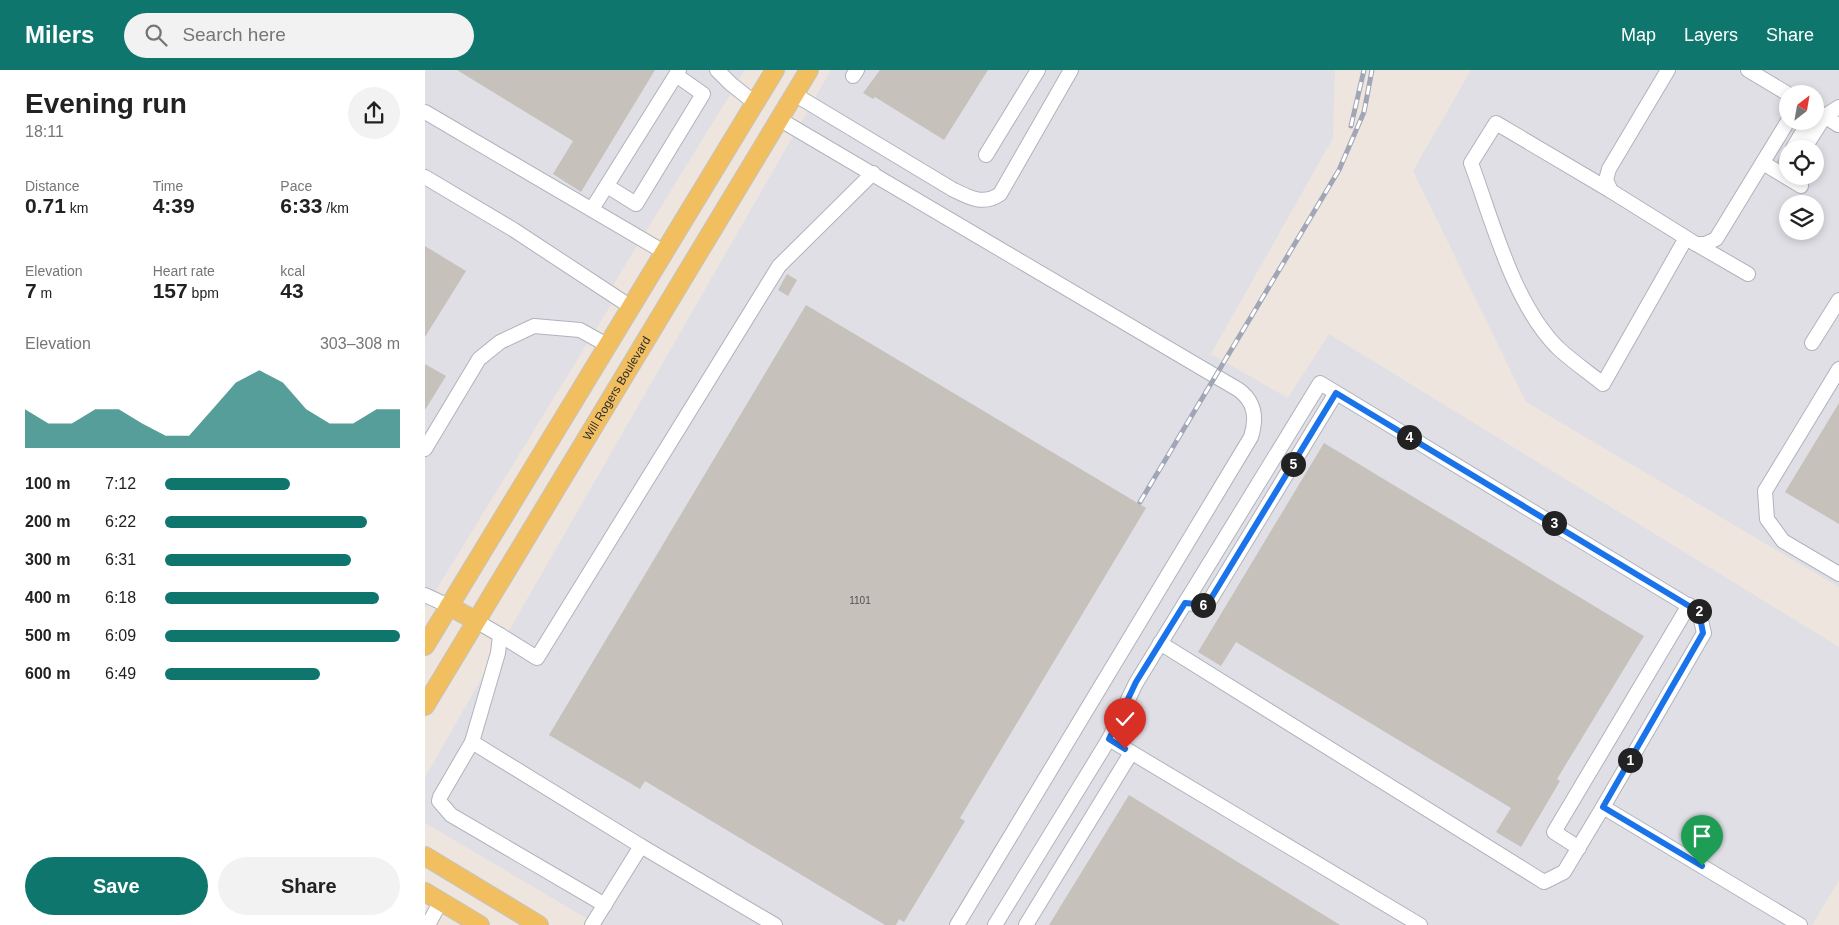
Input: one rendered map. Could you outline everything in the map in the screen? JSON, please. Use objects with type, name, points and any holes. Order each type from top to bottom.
[{"type":"main road","points":[[425,646],[775,70]]},
{"type":"main road","name":"Will Rogers Boulevard","points":[[425,706],[809,70]]},
{"type":"main road","points":[[755,103],[779,119]]},
{"type":"main road","points":[[449,606],[476,621]]},
{"type":"main road","points":[[425,856],[539,925]]},
{"type":"main road","points":[[425,892],[480,925]]},
{"type":"lane","points":[[717,70],[755,103]]},
{"type":"lane","points":[[986,155],[1038,70]]},
{"type":"lane","points":[[794,94],[952,189],[969,198],[992,200],[1000,194],[1071,70]]},
{"type":"lane","points":[[1611,191],[1606,180],[1609,169],[1668,70]]},
{"type":"lane","points":[[1748,70],[1779,89]]},
{"type":"lane","points":[[593,209],[607,186],[678,72],[703,94],[636,204],[607,186]]},
{"type":"lane","points":[[1824,112],[1839,107]]},
{"type":"lane","points":[[425,112],[664,252]]},
{"type":"lane","points":[[1824,117],[1838,125]]},
{"type":"lane","points":[[779,119],[1239,390],[1246,396],[1255,414],[1251,437],[957,925]]},
{"type":"lane","points":[[1691,241],[1603,384],[1558,348],[1537,320],[1519,291],[1471,163],[1496,123],[1748,274]]},
{"type":"lane","points":[[1691,241],[1705,244],[1716,239],[1783,130]]},
{"type":"lane","points":[[1763,163],[1779,171]]},
{"type":"lane","points":[[476,621],[537,658],[779,266],[873,173]]},
{"type":"lane","points":[[425,177],[514,230],[631,307]]},
{"type":"lane","points":[[1812,343],[1839,300]]},
{"type":"lane","points":[[425,448],[479,358],[500,342],[534,326],[580,330],[607,346]]},
{"type":"lane","points":[[1839,370],[1765,491],[1767,519],[1783,541],[1839,574]]},
{"type":"lane","points":[[995,925],[1109,739],[1136,682],[1160,643],[1185,603],[1320,383],[1689,605],[1699,612],[1703,633],[1579,848],[1563,872],[1544,882],[1160,643]]},
{"type":"lane","points":[[1185,603],[1207,605],[1336,393]]},
{"type":"lane","points":[[425,595],[449,606]]},
{"type":"lane","points":[[1579,848],[1553,832],[1689,605]]},
{"type":"lane","points":[[500,635],[498,653],[472,742],[440,797],[442,805],[451,815],[605,905]]},
{"type":"lane","points":[[1109,739],[1420,925]]},
{"type":"lane","points":[[472,742],[641,846],[775,925]]},
{"type":"lane","points":[[1026,925],[1131,753]]},
{"type":"lane","points":[[1603,807],[1801,925]]},
{"type":"lane","points":[[593,925],[641,846]]},
{"type":"lane","points":[[428,925],[441,901]]},
{"type":"shaded area","points":[[425,70],[745,70],[613,285],[620,290],[425,608]]},
{"type":"shaded area","points":[[831,70],[1335,70],[1333,138],[1211,354],[1288,398],[1329,334],[1839,647],[1839,880],[1812,925],[598,925],[425,823],[425,777]]},
{"type":"shaded area","points":[[1471,70],[1839,70],[1839,587],[1526,402],[1413,171]]},
{"type":"building","points":[[457,70],[655,70],[581,192],[553,174],[573,141]]},
{"type":"building","points":[[880,70],[988,70],[944,140],[875,97],[873,99],[863,93]]},
{"type":"building","points":[[425,246],[466,271],[425,337]]},
{"type":"building","points":[[787,274],[797,280],[788,296],[778,290]]},
{"type":"building","points":[[806,305],[1146,508],[960,818],[965,821],[904,922],[899,919],[896,925],[885,925],[645,781],[640,789],[549,735]]},
{"type":"building","points":[[425,364],[446,376],[425,410]]},
{"type":"building","points":[[1839,403],[1839,524],[1785,492]]},
{"type":"building","points":[[1324,443],[1644,636],[1557,779],[1560,781],[1521,847],[1496,832],[1511,808],[1236,642],[1221,666],[1198,652]]},
{"type":"building","points":[[1129,795],[1340,925],[1049,925]]},
{"type":"railway","points":[[1351,126],[1364,70]]},
{"type":"railway","points":[[1140,502],[1339,170],[1364,112],[1372,70]]},
{"type":"route","points":[[1125,749],[1109,739],[1136,682],[1185,603],[1207,605],[1336,393],[1699,612],[1703,633],[1603,807],[1702,866]]}]
